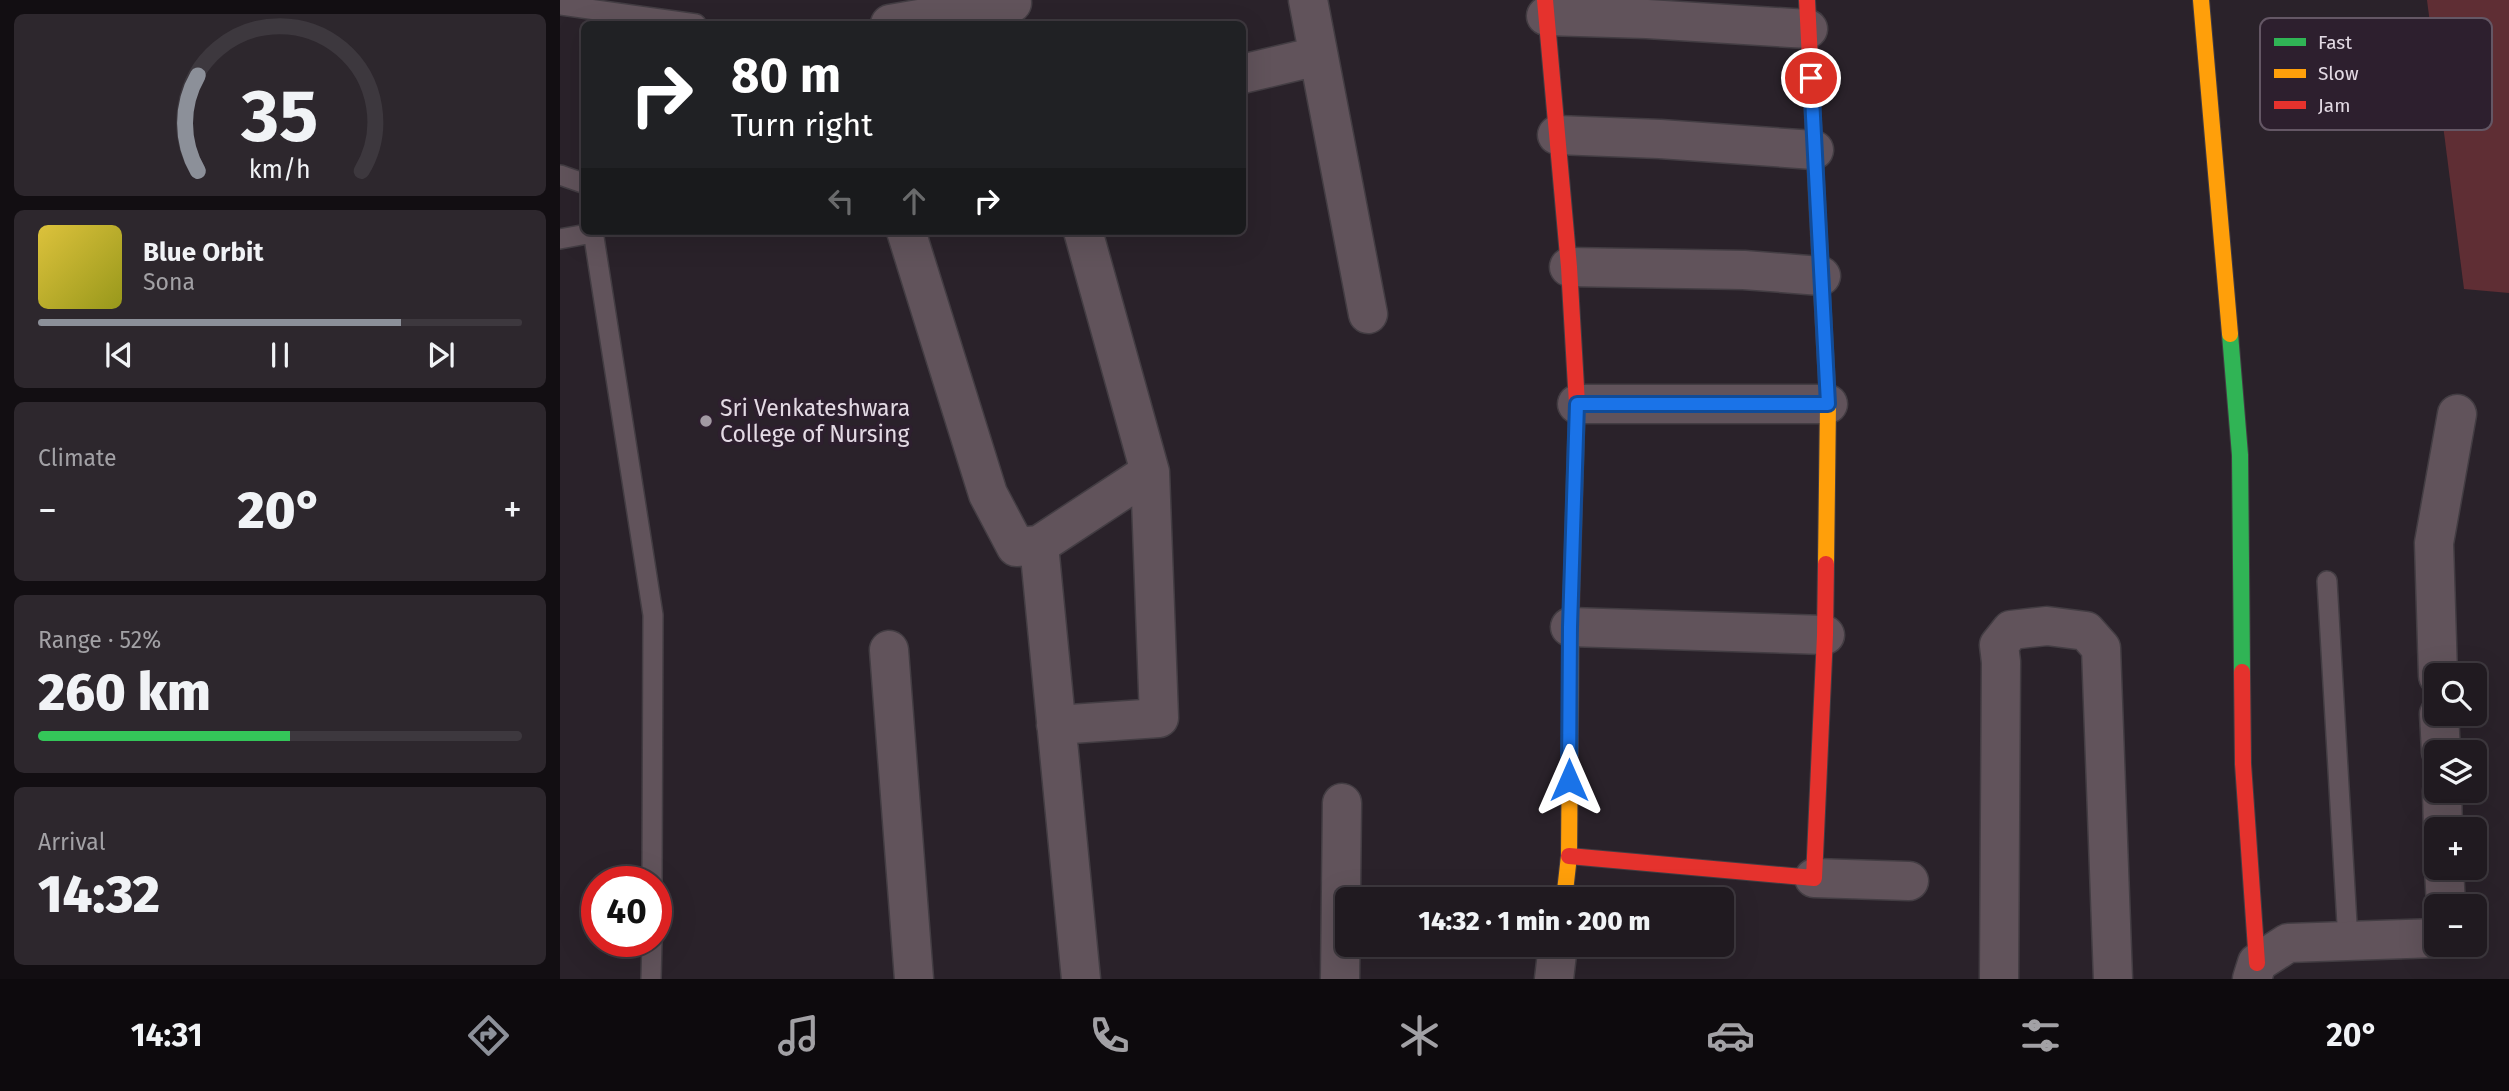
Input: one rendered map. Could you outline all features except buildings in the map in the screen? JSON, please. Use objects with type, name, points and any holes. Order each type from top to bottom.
[{"type":"street","points":[[1308,0],[1368,314]]},
{"type":"street","points":[[2201,0],[2240,455],[2243,764],[2255,971]]},
{"type":"street","points":[[1565,887],[1569,856],[1570,627],[1577,404],[1569,267],[1545,8],[1647,19],[1808,14],[1828,404],[1825,635],[1814,878]]},
{"type":"street","points":[[915,21],[1015,9]]},
{"type":"street","points":[[1246,73],[1318,56]]},
{"type":"street","points":[[1557,135],[1814,150]]},
{"type":"street","points":[[907,235],[988,494],[1016,547],[1039,545],[1150,472]]},
{"type":"street","points":[[1056,725],[1159,718],[1150,472],[1084,235]]},
{"type":"street","points":[[1569,267],[1717,269],[1821,276]]},
{"type":"street","points":[[1577,404],[1828,404]]},
{"type":"street","points":[[2438,663],[2434,542],[2457,414]]},
{"type":"street","points":[[1039,545],[1081,979]]},
{"type":"street","points":[[1998,979],[1999,645],[2011,630],[2047,626],[2086,631],[2101,648],[2113,979]]},
{"type":"street","points":[[1570,627],[1825,635]]},
{"type":"street","points":[[889,650],[914,979]]},
{"type":"street","points":[[1340,979],[1342,803]]},
{"type":"street","points":[[1569,856],[1814,878],[1909,881]]},
{"type":"street","points":[[2255,971],[2288,943],[2424,938]]},
{"type":"street","points":[[1555,979],[1557,957]]},
{"type":"lane","points":[[560,5],[675,21]]},
{"type":"lane","points":[[560,174],[581,184]]},
{"type":"lane","points":[[560,239],[581,235]]},
{"type":"lane","points":[[593,235],[653,615],[653,866]]},
{"type":"lane","points":[[2327,581],[2348,941]]},
{"type":"lane","points":[[651,979],[652,957]]},
{"type":"shaded area","points":[[2427,0],[2509,0],[2509,293],[2464,289],[2444,130],[2492,130],[2492,18],[2429,18]]},
{"type":"traffic: fast","points":[[2230,334],[2240,455],[2242,672]]},
{"type":"traffic: slow","points":[[2201,0],[2230,334]]},
{"type":"traffic: slow","points":[[1818,219],[1828,404],[1826,564]]},
{"type":"traffic: slow","points":[[1565,887],[1569,856],[1571,610]]},
{"type":"traffic: jam","points":[[1545,0],[1569,267],[1577,404],[1571,610]]},
{"type":"traffic: jam","points":[[1807,0],[1818,219]]},
{"type":"traffic: jam","points":[[1569,856],[1814,878],[1826,564]]},
{"type":"traffic: jam","points":[[2242,672],[2243,764],[2257,963]]},
{"type":"place","name":"Sri Venkateshwara College of Nursing","points":[[706,421]]},
{"type":"route","points":[[1569,780],[1570,627],[1577,404],[1828,404],[1811,78]]}]
